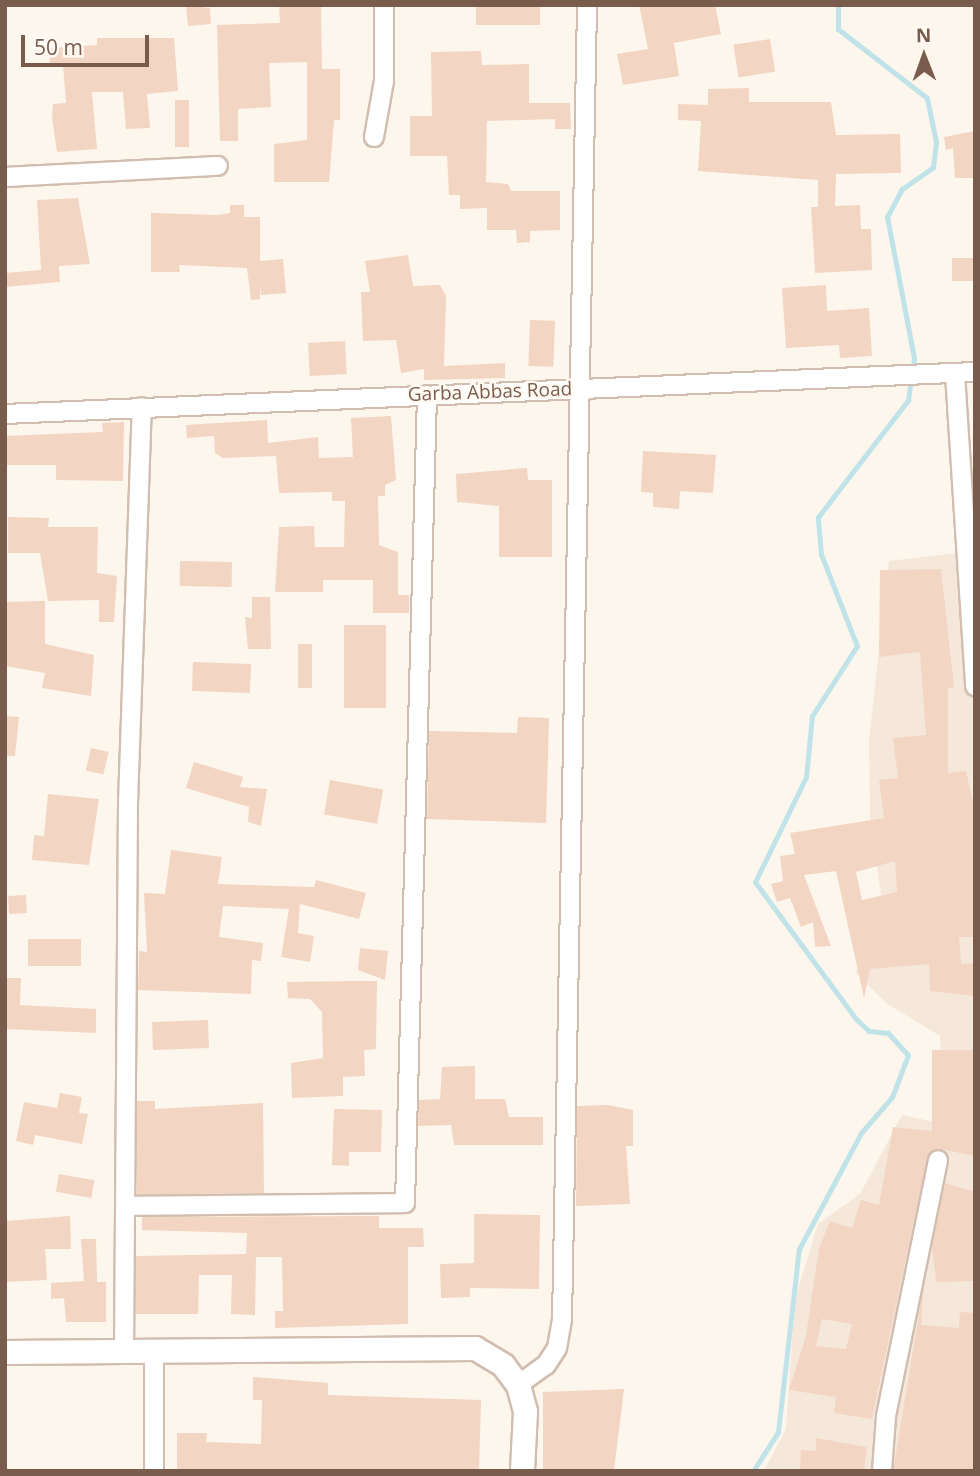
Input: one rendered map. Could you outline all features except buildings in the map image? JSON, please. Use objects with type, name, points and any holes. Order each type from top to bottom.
[{"type":"street","points":[[374,137],[384,80],[384,5]]},
{"type":"street","points":[[518,1385],[552,1357],[562,1320],[587,5]]},
{"type":"street","points":[[5,177],[218,166]]},
{"type":"street","name":"Garba Abbas Road","points":[[5,414],[578,388],[884,381],[975,372]]},
{"type":"street","points":[[955,374],[975,686]]},
{"type":"street","points":[[127,1206],[405,1203],[428,395]]},
{"type":"street","points":[[124,1350],[128,803],[142,407]]},
{"type":"street","points":[[882,1471],[938,1160]]},
{"type":"street","points":[[5,1352],[475,1348],[503,1365],[518,1385],[525,1411],[522,1471]]},
{"type":"street","points":[[153,1471],[154,1350]]},
{"type":"shaded area","points":[[975,551],[975,1471],[764,1471],[786,1429],[795,1299],[818,1224],[860,1194],[902,1115],[944,1124],[940,1036],[886,1003],[856,973],[861,943],[885,926],[870,815],[869,740],[889,561]]},
{"type":"waterway","points":[[753,1471],[778,1432],[799,1249],[861,1133],[892,1097],[908,1055],[888,1033],[869,1031],[856,1019],[755,882],[806,777],[812,716],[857,646],[821,554],[818,517],[908,400],[914,358],[887,217],[902,189],[933,167],[936,142],[927,98],[838,29],[838,5]]}]
